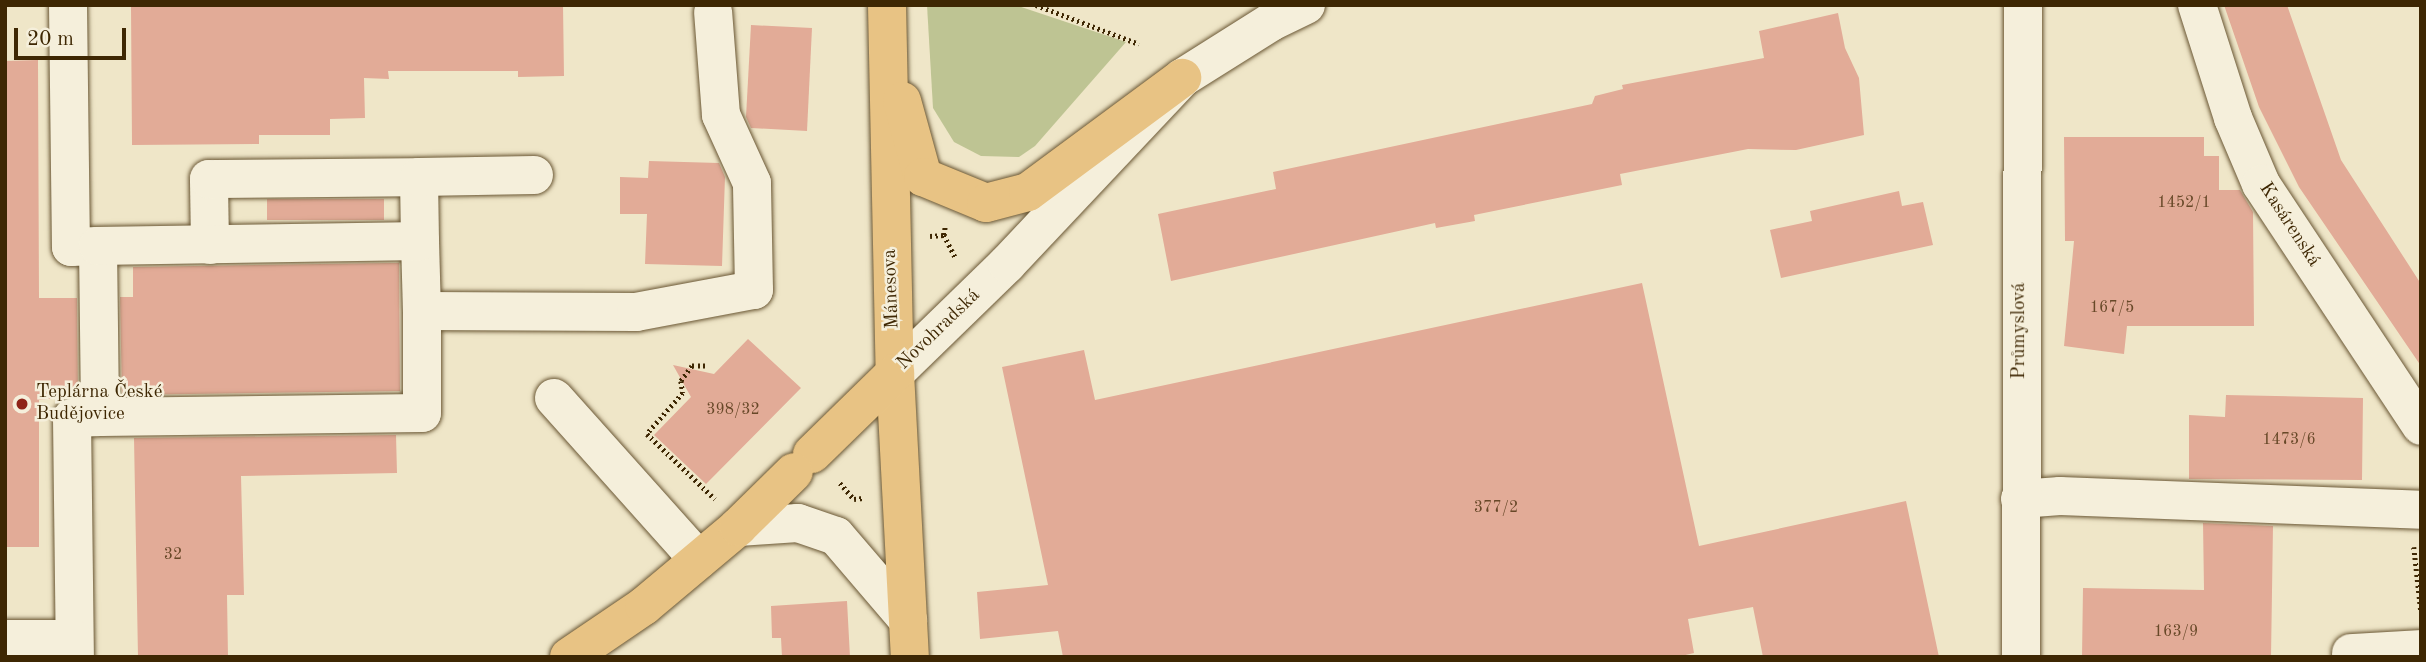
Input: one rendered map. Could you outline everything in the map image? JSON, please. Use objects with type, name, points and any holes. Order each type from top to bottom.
[{"type":"main road","name":"Mánesova","points":[[887,5],[895,373],[909,638]]},
{"type":"main road","points":[[888,50],[923,177],[986,203],[1028,192],[1182,78]]},
{"type":"main road","name":"Novohradská","points":[[569,657],[644,606],[740,525],[895,373]]},
{"type":"street","points":[[68,5],[71,247],[421,241]]},
{"type":"street","name":"Novohradská","points":[[895,373],[998,274],[1182,78],[1270,22],[1306,5]]},
{"type":"street","name":"Průmyslová","points":[[2021,657],[2023,5]]},
{"type":"street","name":"Kasárenská","points":[[2197,5],[2233,118],[2260,184],[2421,426]]},
{"type":"street","points":[[422,311],[635,312],[754,290],[752,183],[721,115],[713,12]]},
{"type":"street","points":[[210,244],[209,179],[534,175]]},
{"type":"street","points":[[5,639],[74,648],[72,418],[422,413],[419,177]]},
{"type":"street","points":[[99,246],[100,417]]},
{"type":"street","points":[[554,398],[699,560]]},
{"type":"street","points":[[2020,499],[2060,496],[2419,510]]},
{"type":"street","points":[[740,525],[798,523],[836,536],[909,638]]},
{"type":"street","points":[[2351,653],[2421,649]]},
{"type":"path","points":[[1036,5],[1139,44]]},
{"type":"path","points":[[944,235],[956,260]]},
{"type":"path","points":[[705,366],[692,366],[681,381],[683,393],[647,434],[740,525]]},
{"type":"path","points":[[840,483],[854,499],[873,496]]},
{"type":"path","points":[[2419,510],[2412,564],[2421,612]]},
{"type":"green space","points":[[927,5],[1015,5],[1126,42],[1035,146],[1019,157],[981,156],[954,142],[933,108]]},
{"type":"building","points":[[563,5],[564,76],[518,77],[518,71],[388,71],[389,79],[364,78],[365,118],[330,119],[330,135],[259,135],[259,144],[132,145],[131,7]]},
{"type":"building","points":[[2224,5],[2287,5],[2341,160],[2421,284],[2421,366],[2299,187],[2259,107]]},
{"type":"building","points":[[1838,13],[1845,48],[1859,78],[1864,135],[1796,150],[1748,149],[1620,174],[1622,185],[1474,215],[1475,221],[1436,228],[1435,223],[1171,281],[1158,214],[1276,189],[1273,172],[1592,104],[1595,96],[1623,89],[1622,85],[1764,58],[1759,31]]},
{"type":"building","points":[[751,25],[812,28],[807,131],[751,128],[746,117]]},
{"type":"building","name":"Teplárna České Budějovice","points":[[38,60],[39,298],[77,298],[78,396],[39,400],[39,547],[5,547],[5,61]]},
{"type":"building","points":[[2064,137],[2204,137],[2204,156],[2219,156],[2219,190],[2240,190],[2253,212],[2254,326],[2127,326],[2124,354],[2064,346],[2074,241],[2065,241]]},
{"type":"building","points":[[649,161],[719,163],[725,177],[722,266],[645,264],[647,214],[620,214],[620,177],[648,178]]},
{"type":"building","points":[[1899,191],[1902,206],[1923,202],[1933,245],[1781,278],[1770,230],[1812,221],[1810,211]]},
{"type":"building","points":[[267,199],[384,199],[384,220],[267,220]]},
{"type":"building","points":[[399,263],[400,391],[122,395],[120,297],[133,297],[133,267]]},
{"type":"building","points":[[1642,283],[1699,546],[1906,501],[1939,657],[1763,657],[1753,607],[1688,619],[1694,653],[1677,657],[1063,657],[1058,631],[980,639],[977,592],[1048,585],[1002,367],[1084,350],[1095,400]]},
{"type":"building","points":[[748,339],[801,388],[706,484],[654,435],[691,397],[673,365],[714,374]]},
{"type":"building","points":[[2226,395],[2363,398],[2362,480],[2189,479],[2189,415],[2225,417]]},
{"type":"building","points":[[396,435],[397,473],[241,476],[244,595],[227,595],[228,657],[138,657],[134,438]]},
{"type":"building","points":[[2203,523],[2273,526],[2271,657],[2082,657],[2083,588],[2204,590]]},
{"type":"building","points":[[847,601],[850,657],[782,657],[781,638],[772,638],[771,606]]},
{"type":"place","name":"Teplárna České Budějovice","points":[[22,404]]}]
